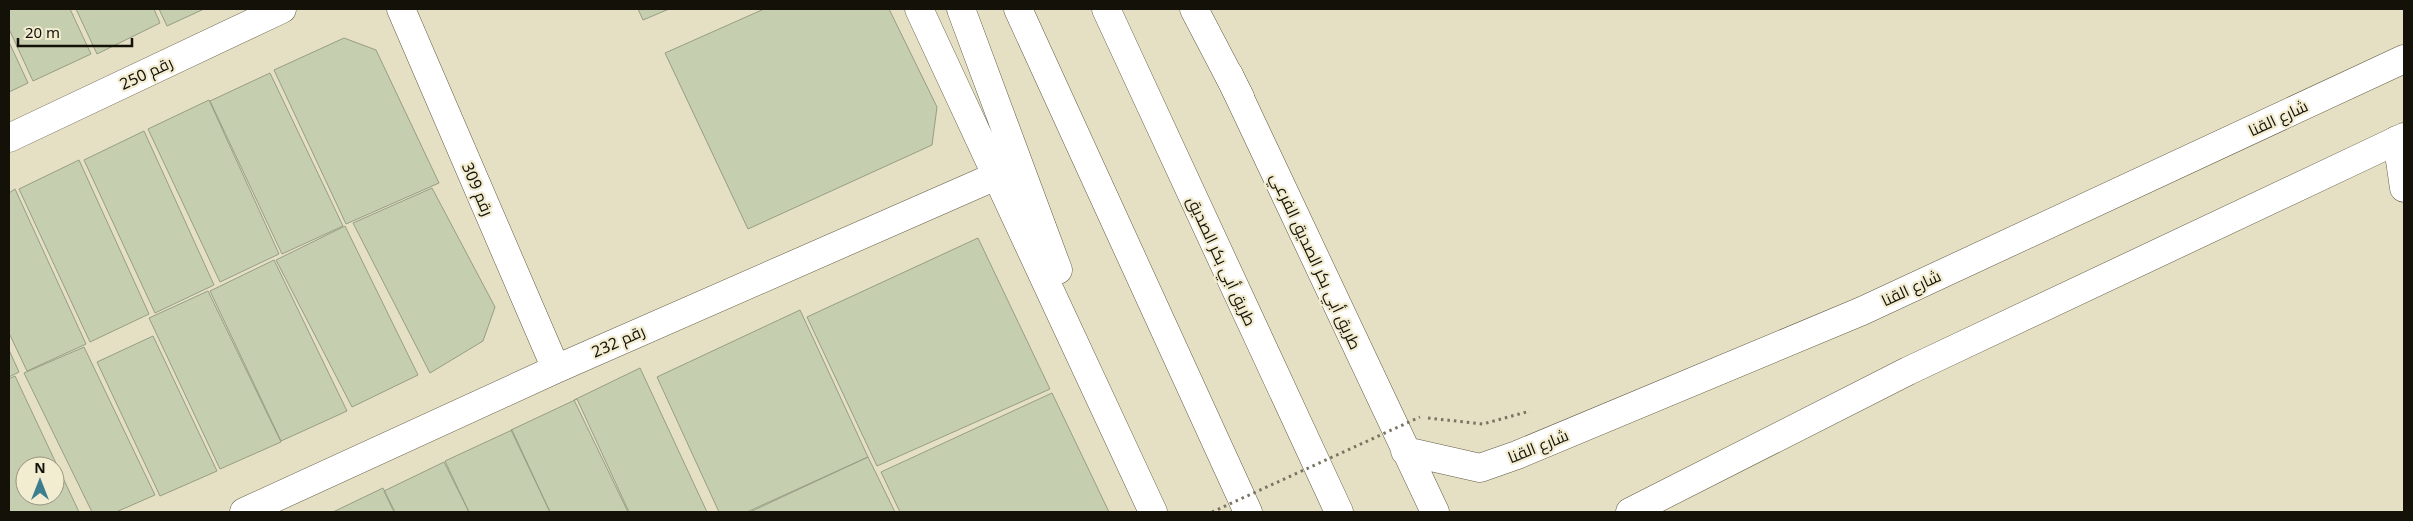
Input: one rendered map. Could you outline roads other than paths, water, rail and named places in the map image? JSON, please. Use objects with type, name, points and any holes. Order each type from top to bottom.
[{"type":"street","name":"رقم 250","points":[[9,138],[282,9]]},
{"type":"street","name":"رقم 309","points":[[401,9],[556,369]]},
{"type":"street","points":[[919,9],[1153,512]]},
{"type":"street","points":[[961,9],[1122,442]]},
{"type":"street","points":[[1018,9],[1248,512]]},
{"type":"street","name":"طريق أبي بكر الصديق","points":[[1106,9],[1338,512]]},
{"type":"street","points":[[1194,9],[1240,97]]},
{"type":"street","name":"طريق أبي بكر الصديق الفرعي","points":[[1199,9],[1435,512]]},
{"type":"street","name":"شارع القنا","points":[[1405,451],[1480,468],[1518,455],[1862,311],[2404,59]]},
{"type":"street","points":[[1630,512],[1908,372],[2402,141],[2404,188]]},
{"type":"street","name":"رقم 232","points":[[244,512],[556,369],[996,176]]}]
